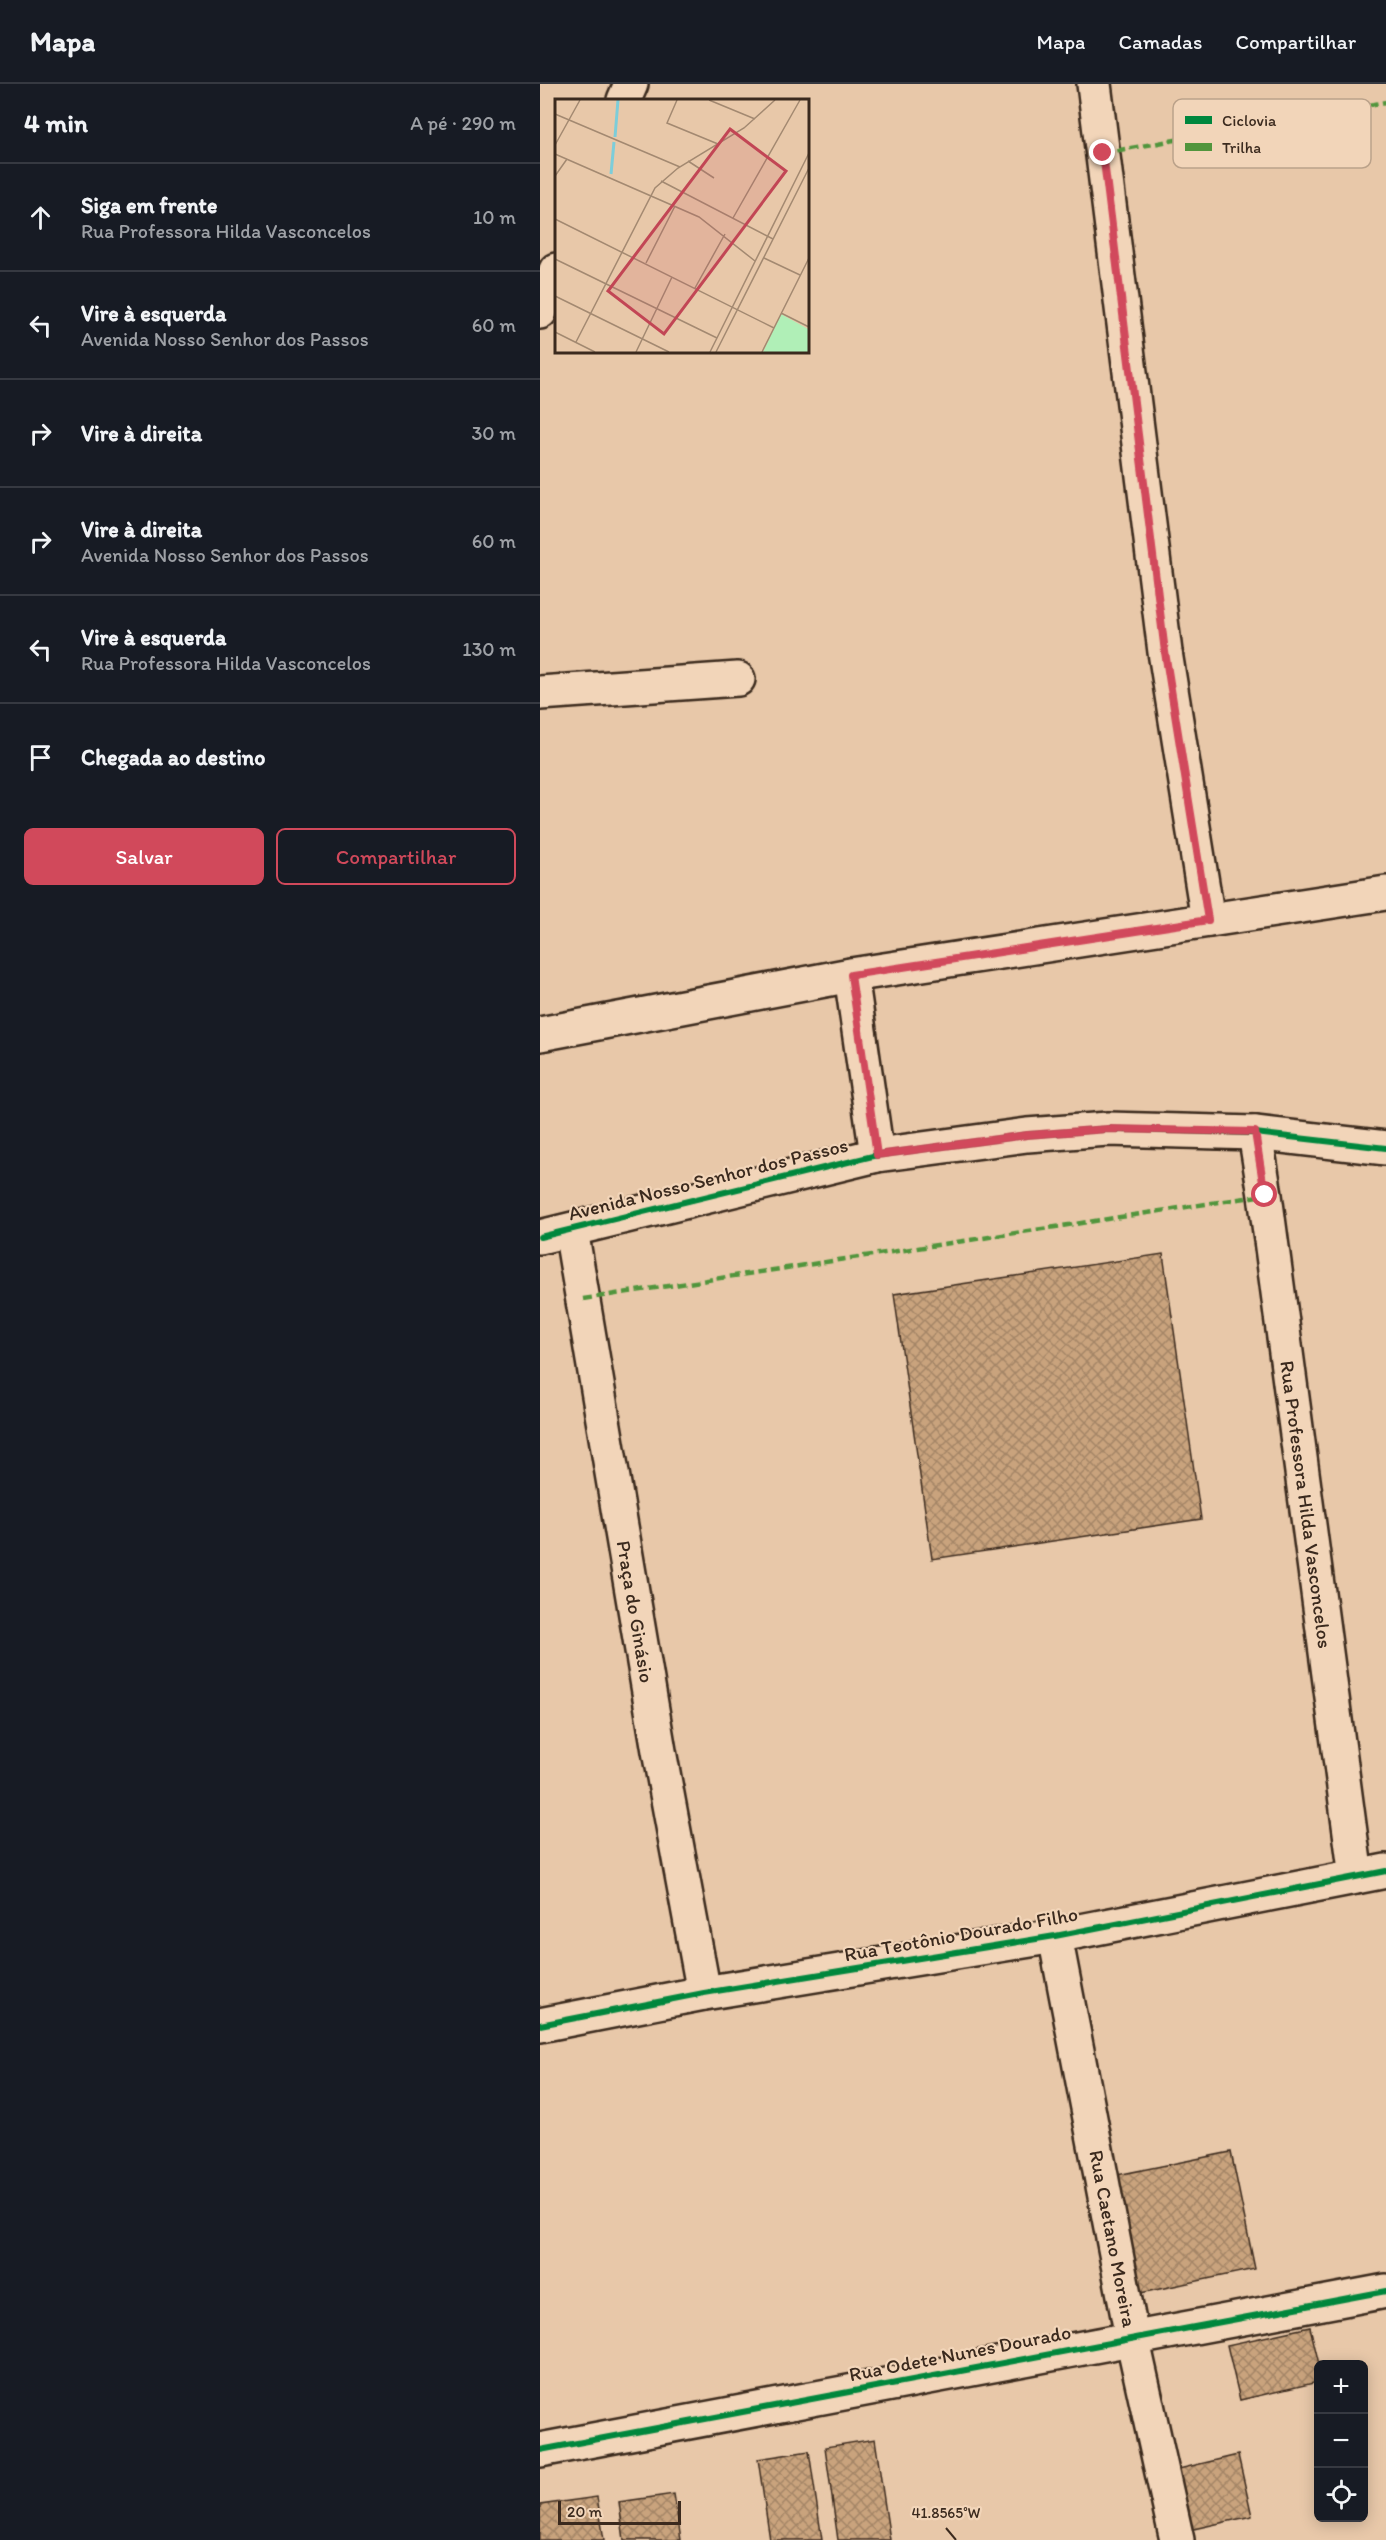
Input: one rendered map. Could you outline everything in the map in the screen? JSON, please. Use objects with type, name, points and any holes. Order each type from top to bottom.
[{"type":"street","points":[[624,99],[631,84]]},
{"type":"street","points":[[1094,84],[1165,652],[1208,920]]},
{"type":"street","points":[[540,312],[555,273]]},
{"type":"street","points":[[540,693],[738,679]]},
{"type":"street","points":[[540,1034],[851,975],[1386,893]]},
{"type":"street","points":[[851,975],[877,1155]]},
{"type":"street","name":"Avenida Nosso Senhor dos Passos","points":[[555,1233],[877,1155],[1027,1135],[1108,1129],[1255,1132],[1386,1148]]},
{"type":"street","name":"Rua Professora Hilda Vasconcelos","points":[[1255,1132],[1371,1874]]},
{"type":"street","name":"Praça do Ginásio","points":[[555,1233],[704,1994]]},
{"type":"street","name":"Rua Teotônio Dourado Filho","points":[[540,2025],[704,1994],[1054,1936],[1371,1874]]},
{"type":"street","name":"Rua Caetano Moreira","points":[[1054,1936],[1132,2337],[1177,2540]]},
{"type":"street","name":"Rua Odete Nunes Dourado","points":[[540,2450],[1386,2291]]},
{"type":"building","points":[[1163,1254],[1201,1519],[932,1559],[894,1294]]},
{"type":"building","points":[[1231,2152],[1255,2269],[1126,2296],[1102,2178]]},
{"type":"building","points":[[1310,2327],[1318,2360],[1314,2360],[1314,2383],[1240,2400],[1227,2345]]},
{"type":"building","points":[[875,2439],[890,2540],[838,2540],[825,2447]]},
{"type":"building","points":[[809,2451],[822,2540],[770,2540],[758,2459]]},
{"type":"building","points":[[1238,2455],[1252,2516],[1180,2532],[1166,2472]]},
{"type":"building","points":[[674,2494],[681,2540],[624,2540],[619,2502]]},
{"type":"building","points":[[597,2497],[604,2540],[540,2540],[540,2505]]},
{"type":"marked path","points":[[1371,105],[1386,102]]},
{"type":"marked path","points":[[1103,153],[1173,140]]},
{"type":"marked path","points":[[583,1299],[1265,1195]]},
{"type":"cycle path","points":[[540,1237],[877,1155],[1027,1135],[1108,1129],[1255,1133],[1386,1148]]},
{"type":"cycle path","points":[[540,2025],[704,1993],[1055,1936],[1386,1871]]},
{"type":"cycle path","points":[[540,2450],[1386,2291]]},
{"type":"route","points":[[1103,153],[1165,652],[1208,920],[851,975],[864,1074],[877,1155],[1027,1135],[1108,1129],[1255,1132],[1265,1195]]}]
